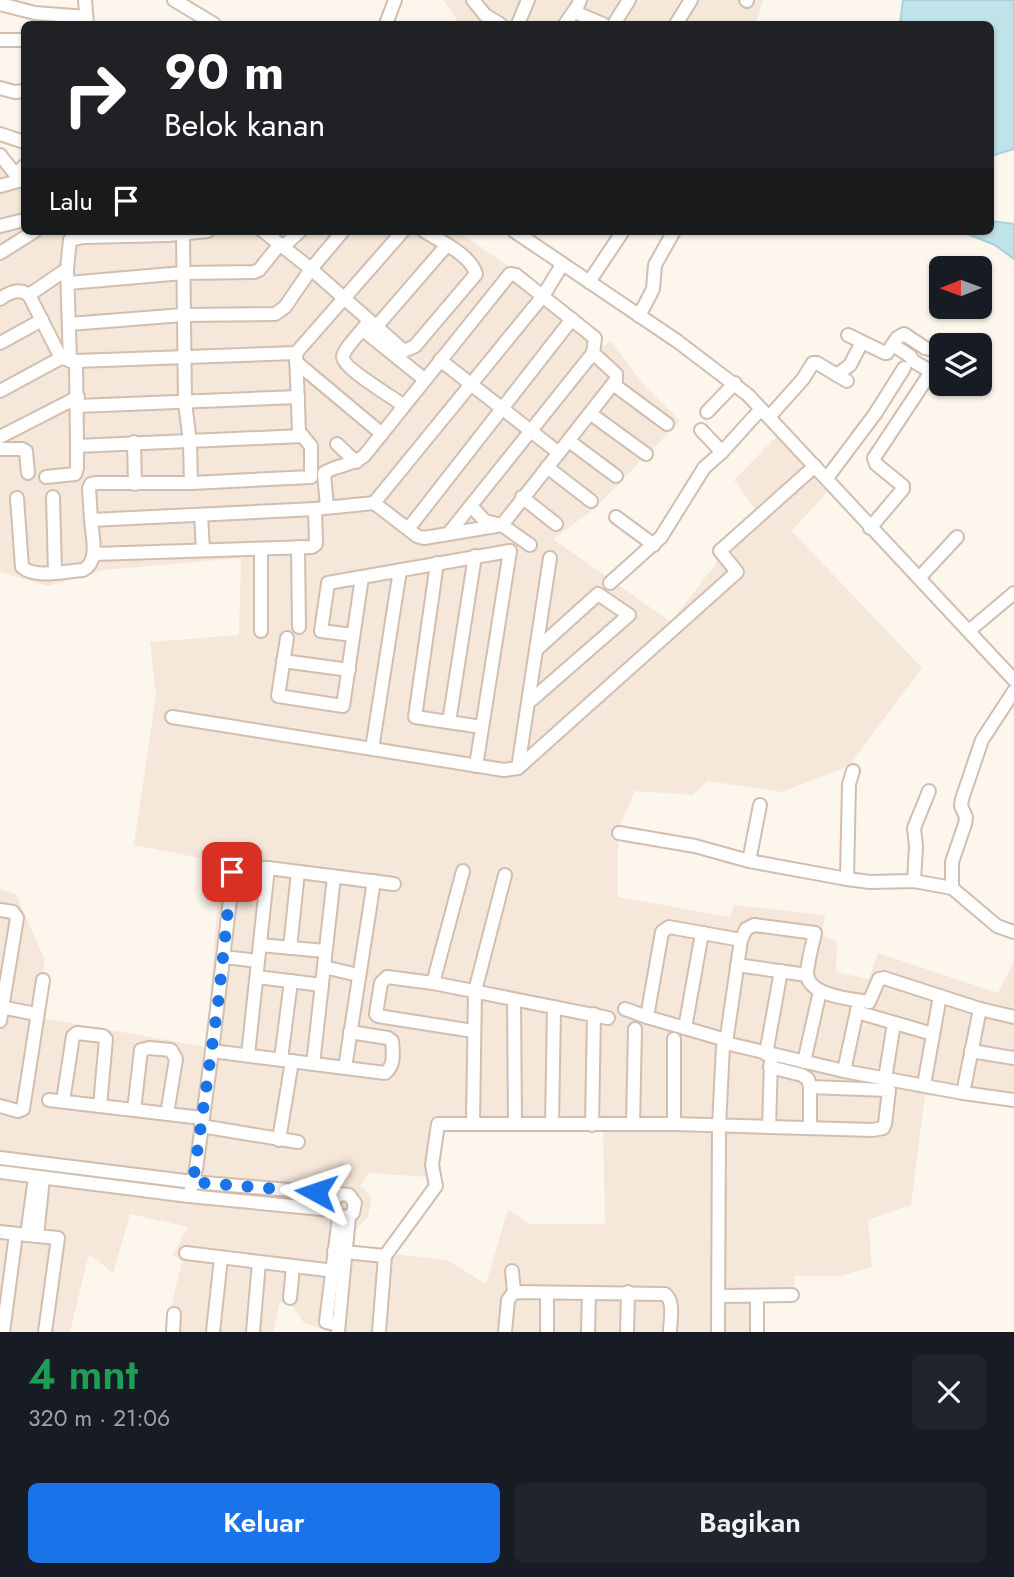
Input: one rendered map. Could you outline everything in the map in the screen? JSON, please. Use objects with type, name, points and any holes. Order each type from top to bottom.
[{"type":"street","points":[[0,4],[87,20],[85,0]]},
{"type":"street","points":[[174,0],[205,21]]},
{"type":"street","points":[[387,21],[395,0]]},
{"type":"street","points":[[519,21],[528,0]]},
{"type":"street","points":[[616,21],[629,0]]},
{"type":"street","points":[[678,21],[691,0]]},
{"type":"street","points":[[478,3],[497,21]]},
{"type":"street","points":[[567,21],[578,3]]},
{"type":"street","points":[[578,3],[577,13],[596,21]]},
{"type":"street","points":[[0,40],[21,40]]},
{"type":"street","points":[[0,88],[21,92]]},
{"type":"street","points":[[0,134],[21,141]]},
{"type":"street","points":[[0,155],[21,175]]},
{"type":"street","points":[[0,186],[21,176]]},
{"type":"street","points":[[21,221],[1,226],[4,250],[28,235]]},
{"type":"street","points":[[46,477],[75,474],[77,468],[78,401],[69,360],[68,243],[72,239],[134,235]]},
{"type":"street","points":[[184,235],[185,403],[191,442],[191,483]]},
{"type":"street","points":[[268,235],[344,298],[424,379]]},
{"type":"street","points":[[68,283],[183,273],[254,272],[295,235]]},
{"type":"street","points":[[69,324],[183,315],[275,314],[285,307],[311,269],[340,235]]},
{"type":"street","points":[[17,498],[22,567],[30,572],[55,572],[83,570],[92,563],[94,554],[91,484],[309,478],[313,475],[311,446],[299,432],[296,358],[399,235]]},
{"type":"street","points":[[370,326],[404,351],[415,346],[476,274],[473,265],[431,235]]},
{"type":"street","points":[[520,235],[735,383],[1014,680]]},
{"type":"street","points":[[589,282],[620,235]]},
{"type":"street","points":[[639,316],[654,284],[655,265],[672,235]]},
{"type":"street","points":[[403,405],[352,369],[343,355],[346,348],[447,245]]},
{"type":"street","points":[[374,503],[543,296],[562,265]]},
{"type":"street","points":[[29,296],[67,270]]},
{"type":"street","points":[[94,554],[312,547],[316,544],[324,473],[356,462],[382,434],[510,274],[516,275],[594,338],[593,353],[449,533]]},
{"type":"street","points":[[0,299],[14,291],[23,291],[29,296],[69,360]]},
{"type":"street","points":[[408,529],[572,319]]},
{"type":"street","points":[[0,343],[42,320]]},
{"type":"street","points":[[848,335],[887,354],[900,335],[904,334],[929,349]]},
{"type":"street","points":[[610,583],[653,545],[671,523],[704,468],[803,379],[813,363],[843,378],[862,342]]},
{"type":"street","points":[[893,345],[929,371]]},
{"type":"street","points":[[91,520],[374,503],[424,538],[502,525],[616,380],[616,374],[593,353]]},
{"type":"street","points":[[0,391],[69,360],[296,358],[382,434]]},
{"type":"street","points":[[440,360],[559,453]]},
{"type":"street","points":[[827,478],[875,414],[904,368]]},
{"type":"street","points":[[707,412],[735,383]]},
{"type":"street","points":[[613,384],[667,424]]},
{"type":"street","points":[[870,528],[903,489],[903,486],[876,464],[874,458],[929,384]]},
{"type":"street","points":[[0,437],[78,401],[185,403],[298,397]]},
{"type":"street","points":[[591,414],[646,454]]},
{"type":"street","points":[[701,430],[722,452]]},
{"type":"street","points":[[77,446],[303,436]]},
{"type":"street","points":[[569,441],[616,476]]},
{"type":"street","points":[[134,442],[135,484]]},
{"type":"street","points":[[337,444],[356,462]]},
{"type":"street","points":[[0,449],[26,451],[28,473]]},
{"type":"street","points":[[172,717],[504,770],[518,768],[737,572],[720,551],[815,466]]},
{"type":"street","points":[[547,467],[591,501]]},
{"type":"street","points":[[53,497],[55,572]]},
{"type":"street","points":[[522,497],[556,524]]},
{"type":"street","points":[[471,506],[489,523],[502,525],[530,545]]},
{"type":"street","points":[[201,515],[203,550]]},
{"type":"street","points":[[616,517],[653,545]]},
{"type":"street","points":[[919,579],[957,537]]},
{"type":"street","points":[[298,547],[299,627]]},
{"type":"street","points":[[261,549],[261,631]]},
{"type":"street","points":[[354,635],[321,631],[328,583],[506,550],[510,553],[476,765]]},
{"type":"street","points":[[449,722],[475,556]]},
{"type":"street","points":[[518,768],[550,558]]},
{"type":"street","points":[[437,563],[415,717],[482,727]]},
{"type":"street","points":[[372,749],[400,570]]},
{"type":"street","points":[[287,638],[278,696],[344,706],[362,577]]},
{"type":"street","points":[[970,631],[1014,593]]},
{"type":"street","points":[[528,703],[629,615],[598,594],[536,650]]},
{"type":"street","points":[[284,661],[349,670]]},
{"type":"street","points":[[952,888],[952,862],[966,817],[961,806],[962,799],[982,740],[1014,691]]},
{"type":"street","points":[[847,879],[849,784],[853,771]]},
{"type":"street","points":[[914,881],[914,828],[929,791]]},
{"type":"street","points":[[749,861],[760,805]]},
{"type":"street","points":[[619,833],[695,846],[749,861],[847,879],[870,882],[914,881],[952,888],[997,926],[1014,932]]},
{"type":"street","points":[[189,1196],[212,1051],[234,866],[394,884]]},
{"type":"street","points":[[248,1055],[268,868]]},
{"type":"street","points":[[433,983],[463,871]]},
{"type":"street","points":[[290,948],[298,873]]},
{"type":"street","points":[[473,1122],[475,991],[505,875]]},
{"type":"street","points":[[313,1063],[334,877]]},
{"type":"street","points":[[345,1068],[374,881]]},
{"type":"street","points":[[0,910],[13,912],[17,918],[1,1012],[36,1014]]},
{"type":"street","points":[[718,1332],[722,1049],[726,1042],[741,940],[746,929],[754,925],[815,933],[807,975],[810,984],[820,991],[863,1007],[894,1023],[933,1034]]},
{"type":"street","points":[[647,1017],[662,932],[669,927],[741,940]]},
{"type":"street","points":[[685,1028],[702,933]]},
{"type":"street","points":[[260,945],[326,951]]},
{"type":"street","points":[[224,957],[258,961]]},
{"type":"street","points":[[737,965],[807,975]]},
{"type":"street","points":[[324,967],[358,975]]},
{"type":"street","points":[[769,1127],[769,1059],[781,971]]},
{"type":"street","points":[[257,977],[322,985]]},
{"type":"street","points":[[473,1031],[378,1016],[381,983],[387,977],[433,983],[608,1018]]},
{"type":"street","points":[[844,1071],[863,1007],[878,979],[884,978],[979,1009],[1013,1016]]},
{"type":"street","points":[[0,1106],[18,1111],[23,1109],[43,980]]},
{"type":"street","points":[[279,1140],[291,981]]},
{"type":"street","points":[[804,1062],[820,991]]},
{"type":"street","points":[[924,1085],[940,996]]},
{"type":"street","points":[[514,1000],[515,1123]]},
{"type":"street","points":[[552,1124],[554,1007]]},
{"type":"street","points":[[625,1009],[726,1042],[802,1075],[808,1079],[810,1087],[810,1128]]},
{"type":"street","points":[[963,1093],[979,1009]]},
{"type":"street","points":[[592,1125],[594,1014]]},
{"type":"street","points":[[379,1332],[385,1256],[436,1186],[432,1165],[438,1124],[473,1122],[883,1128],[894,1023]]},
{"type":"street","points":[[633,1124],[635,1029]]},
{"type":"street","points":[[212,1051],[385,1073],[392,1066],[392,1041],[350,1032]]},
{"type":"street","points":[[63,1101],[73,1036],[77,1033],[103,1036],[106,1039],[100,1106]]},
{"type":"street","points":[[674,1039],[674,1124]]},
{"type":"street","points":[[134,1110],[141,1050],[171,1050],[176,1059],[167,1114]]},
{"type":"street","points":[[971,1051],[1014,1058]]},
{"type":"street","points":[[769,1059],[804,1062],[888,1083]]},
{"type":"street","points":[[810,1087],[888,1083],[924,1085],[1014,1100]]},
{"type":"street","points":[[49,1100],[167,1114],[298,1142]]},
{"type":"street","points":[[0,1158],[193,1182],[349,1195],[353,1198],[355,1208],[340,1214],[0,1172]]},
{"type":"street","points":[[2,1332],[39,1177]]},
{"type":"street","points":[[266,1203],[268,1188]]},
{"type":"street","points":[[338,1329],[326,1322],[339,1252],[340,1214],[334,1198],[340,1194]]},
{"type":"street","points":[[0,1232],[58,1238],[45,1332]]},
{"type":"street","points":[[339,1252],[385,1256]]},
{"type":"street","points":[[186,1254],[337,1271]]},
{"type":"street","points":[[213,1332],[220,1258]]},
{"type":"street","points":[[253,1332],[259,1262]]},
{"type":"street","points":[[290,1298],[293,1266]]},
{"type":"street","points":[[501,1328],[508,1300],[514,1292],[512,1271]]},
{"type":"street","points":[[514,1292],[665,1294],[671,1303],[670,1332]]},
{"type":"street","points":[[627,1332],[628,1292]]},
{"type":"street","points":[[547,1293],[547,1332]]},
{"type":"street","points":[[588,1332],[589,1293]]},
{"type":"street","points":[[719,1296],[792,1295]]},
{"type":"street","points":[[757,1296],[757,1332]]},
{"type":"street","points":[[173,1332],[174,1314]]},
{"type":"shaded area","points":[[443,0],[763,0],[757,21],[458,21]]},
{"type":"shaded area","points":[[0,150],[21,173],[21,235],[463,235],[574,314],[604,346],[610,340],[643,384],[680,421],[594,509],[553,539],[671,622],[717,562],[711,547],[756,510],[734,480],[777,436],[827,492],[792,531],[922,668],[849,766],[782,792],[707,781],[693,795],[635,791],[618,831],[618,897],[730,917],[734,905],[825,915],[822,935],[837,942],[836,972],[869,979],[878,953],[998,993],[1014,961],[1014,1106],[925,1095],[911,1205],[868,1220],[872,1267],[841,1276],[795,1276],[794,1301],[765,1301],[763,1332],[332,1332],[304,1323],[291,1305],[280,1302],[273,1332],[165,1332],[182,1262],[173,1254],[188,1227],[130,1214],[113,1273],[89,1254],[70,1332],[0,1332],[0,889],[16,894],[44,958],[43,1018],[206,1047],[221,862],[134,845],[156,695],[150,642],[239,635],[241,558],[105,570],[48,586],[0,572]],"holes":[[[603,1129],[605,1224],[529,1224],[508,1209],[486,1284],[447,1260],[354,1250],[357,1228],[368,1217],[372,1197],[360,1186],[369,1173],[428,1177],[444,1132]]]},
{"type":"water","points":[[903,0],[1014,0],[1014,149],[994,155],[994,21],[900,21]]},
{"type":"water","points":[[994,221],[1014,224],[1014,259],[995,245],[970,235],[994,235]]},
{"type":"route","points":[[232,872],[224,957],[193,1182],[316,1192]]}]
